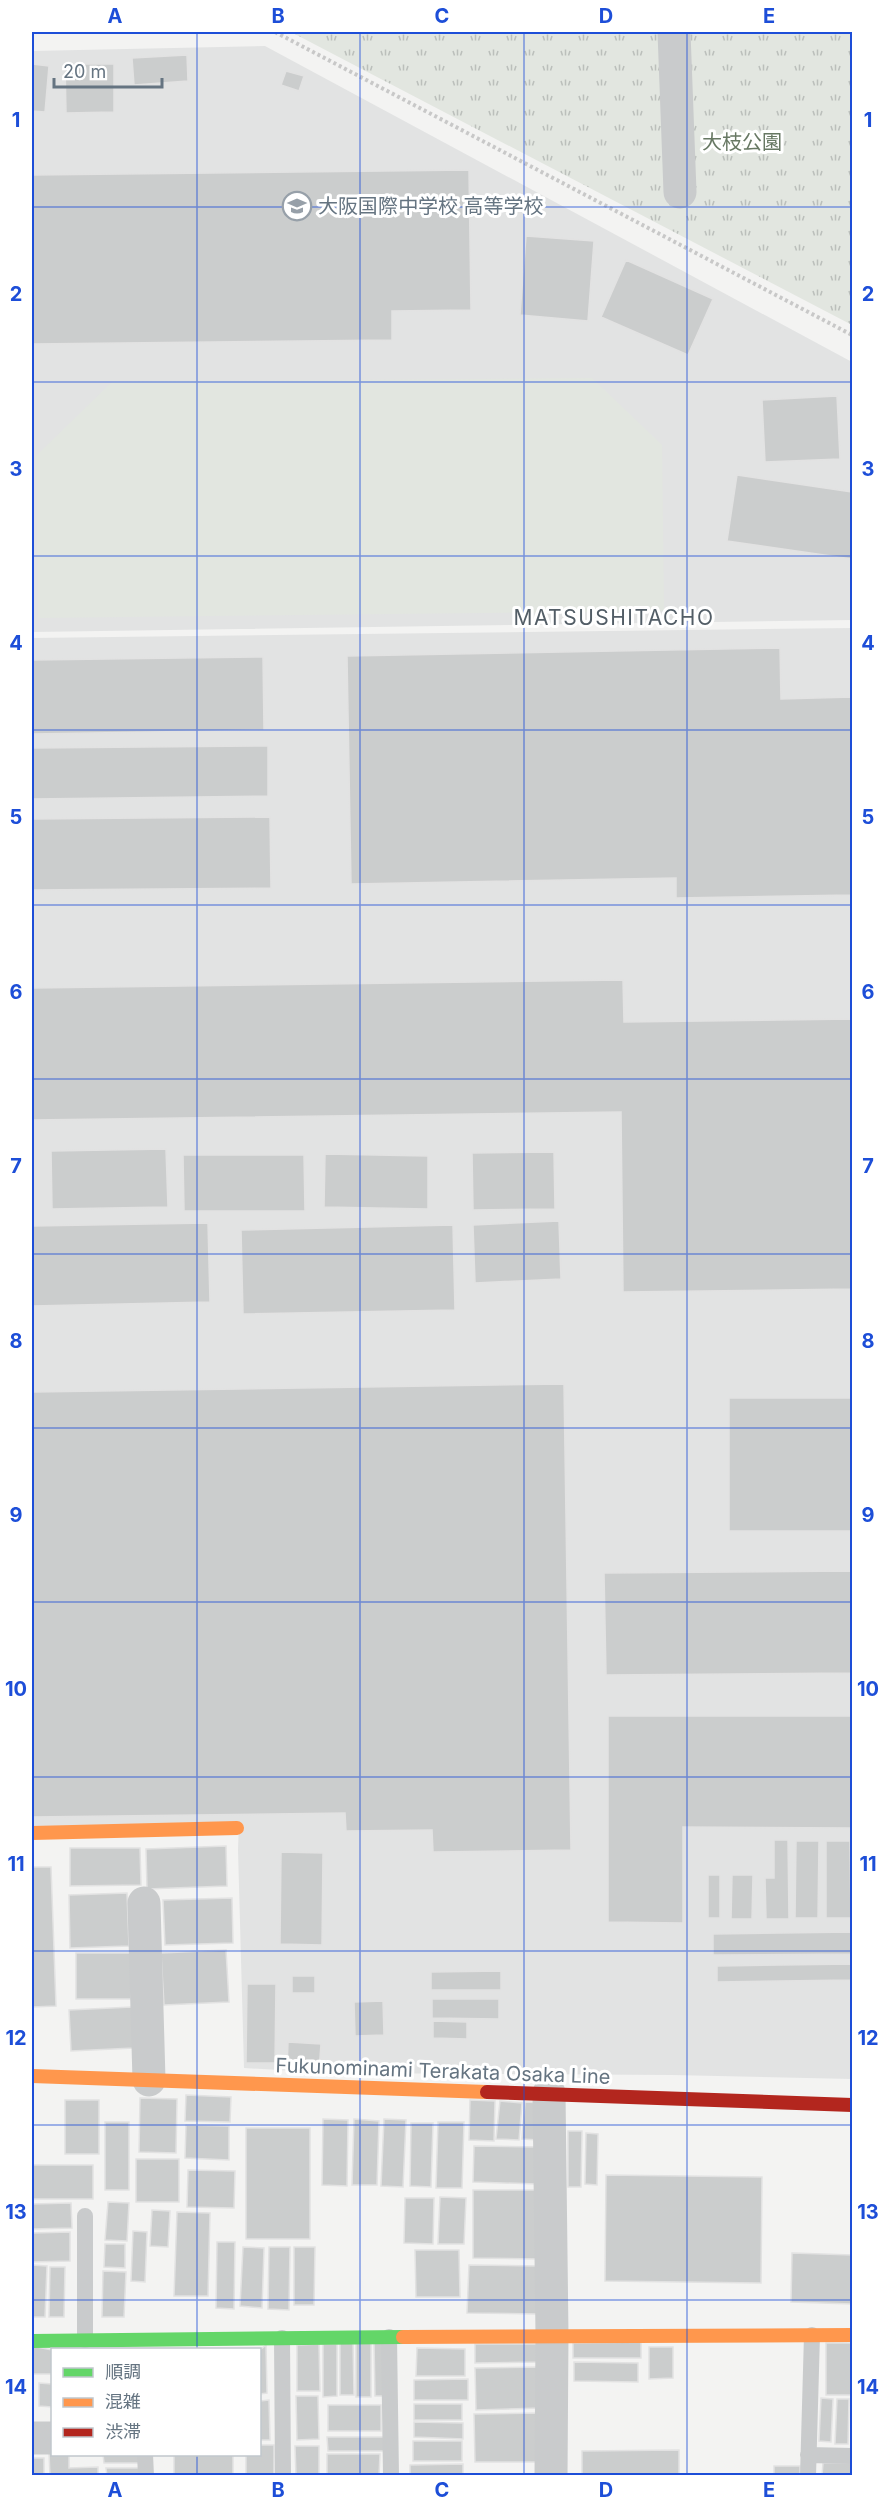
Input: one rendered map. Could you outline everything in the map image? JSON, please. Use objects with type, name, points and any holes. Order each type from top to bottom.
[{"type":"street","points":[[674,32],[680,192]]},
{"type":"street","points":[[32,1833],[237,1828]]},
{"type":"street","points":[[144,1903],[149,2080]]},
{"type":"street","name":"Fukunominami Terakata Osaka Line","points":[[32,2076],[852,2105]]},
{"type":"street","points":[[549,2093],[552,2334],[550,2475]]},
{"type":"street","points":[[32,2341],[85,2340],[142,2344],[282,2338],[552,2334],[852,2335]]},
{"type":"street","points":[[32,2438],[51,2438]]},
{"type":"lane","points":[[85,2216],[85,2340]]},
{"type":"lane","points":[[808,2475],[812,2335]]},
{"type":"lane","points":[[389,2337],[391,2475]]},
{"type":"lane","points":[[282,2338],[283,2475]]},
{"type":"lane","points":[[808,2455],[852,2456]]},
{"type":"lane","points":[[146,2456],[146,2475]]},
{"type":"path","points":[[275,32],[852,335]]},
{"type":"shaded area","name":"大阪国際中学校 高等学校","points":[[265,46],[852,362],[852,620],[32,632],[32,51]]},
{"type":"shaded area","points":[[852,628],[852,2079],[672,2075],[329,2073],[244,2068],[239,1822],[32,1827],[32,638]]},
{"type":"green space","name":"大枝公園","points":[[291,32],[852,32],[852,325]]},
{"type":"green space","points":[[592,378],[662,445],[664,611],[38,618],[36,456],[112,382]]},
{"type":"building","points":[[187,55],[188,81],[134,85],[132,58]]},
{"type":"building","points":[[32,64],[49,66],[45,112],[32,111]]},
{"type":"building","points":[[65,64],[114,64],[114,112],[66,113]]},
{"type":"building","points":[[286,71],[304,76],[299,91],[281,85]]},
{"type":"building","points":[[469,170],[471,310],[392,311],[392,340],[32,344],[32,175]]},
{"type":"building","points":[[526,236],[594,241],[588,321],[520,315]]},
{"type":"building","points":[[626,260],[713,299],[688,355],[601,317]]},
{"type":"building","points":[[837,396],[840,459],[765,462],[762,400]]},
{"type":"building","points":[[737,475],[852,492],[852,559],[727,541]]},
{"type":"building","points":[[780,648],[781,699],[852,697],[852,895],[676,898],[676,878],[351,884],[347,656]]},
{"type":"building","points":[[263,657],[264,730],[32,734],[32,660]]},
{"type":"building","points":[[268,746],[268,796],[32,799],[32,748]]},
{"type":"building","points":[[270,817],[271,888],[32,890],[32,819]]},
{"type":"building","points":[[623,980],[624,1022],[852,1019],[852,1289],[623,1292],[621,1112],[32,1120],[32,988]]},
{"type":"building","points":[[166,1149],[168,1207],[52,1209],[51,1151]]},
{"type":"building","points":[[554,1152],[555,1209],[473,1210],[472,1153]]},
{"type":"building","points":[[325,1154],[428,1156],[428,1209],[324,1207]]},
{"type":"building","points":[[183,1155],[304,1155],[305,1211],[184,1211]]},
{"type":"building","points":[[559,1221],[561,1279],[475,1283],[473,1225]]},
{"type":"building","points":[[208,1223],[210,1302],[32,1306],[32,1226]]},
{"type":"building","points":[[453,1225],[455,1310],[243,1314],[241,1230]]},
{"type":"building","points":[[564,1384],[571,1850],[433,1852],[432,1830],[346,1831],[345,1813],[32,1817],[32,1392]]},
{"type":"building","points":[[729,1398],[852,1398],[852,1531],[729,1531]]},
{"type":"building","points":[[852,1571],[852,1673],[606,1675],[604,1573]]},
{"type":"building","points":[[608,1716],[852,1716],[852,1828],[683,1827],[683,1923],[608,1922]]},
{"type":"building","points":[[774,1840],[788,1840],[789,1919],[766,1919],[765,1878],[774,1878]]},
{"type":"building","points":[[796,1841],[819,1841],[818,1918],[795,1918]]},
{"type":"building","points":[[826,1841],[850,1841],[851,1918],[826,1918]]},
{"type":"building","points":[[226,1846],[227,1886],[147,1889],[146,1849]]},
{"type":"building","points":[[70,1848],[140,1848],[141,1885],[70,1886]]},
{"type":"building","points":[[281,1852],[323,1853],[322,1945],[280,1944]]},
{"type":"building","points":[[32,1867],[51,1867],[56,2006],[32,2007]]},
{"type":"building","points":[[708,1875],[720,1875],[720,1918],[708,1918]]},
{"type":"building","points":[[732,1875],[753,1875],[752,1919],[731,1919]]},
{"type":"building","points":[[127,1893],[129,1946],[70,1948],[69,1895]]},
{"type":"building","points":[[232,1898],[233,1943],[165,1945],[163,1900]]},
{"type":"building","points":[[852,1932],[852,1954],[713,1955],[713,1934]]},
{"type":"building","points":[[226,1950],[229,2002],[164,2005],[161,1953]]},
{"type":"building","points":[[76,1953],[131,1953],[131,1999],[76,1999]]},
{"type":"building","points":[[852,1964],[852,1980],[717,1982],[717,1966]]},
{"type":"building","points":[[501,1971],[501,1990],[431,1990],[431,1972]]},
{"type":"building","points":[[292,1976],[315,1976],[315,1993],[292,1993]]},
{"type":"building","points":[[247,1984],[276,1984],[275,2063],[246,2063]]},
{"type":"building","points":[[432,1999],[499,1999],[499,2019],[432,2018]]},
{"type":"building","points":[[383,2001],[384,2035],[355,2036],[354,2002]]},
{"type":"building","points":[[132,2007],[134,2048],[71,2051],[69,2010]]},
{"type":"building","points":[[433,2021],[467,2022],[467,2039],[433,2038]]},
{"type":"building","points":[[288,2042],[321,2044],[319,2071],[287,2068]]},
{"type":"building","points":[[186,2095],[231,2097],[230,2122],[185,2121]]},
{"type":"building","points":[[140,2098],[177,2099],[176,2153],[139,2152]]},
{"type":"building","points":[[65,2100],[99,2100],[99,2154],[65,2154]]},
{"type":"building","points":[[470,2100],[495,2101],[494,2141],[469,2140]]},
{"type":"building","points":[[500,2101],[522,2103],[519,2140],[496,2139]]},
{"type":"building","points":[[525,2102],[542,2103],[539,2140],[522,2139]]},
{"type":"building","points":[[323,2119],[348,2120],[347,2186],[322,2185]]},
{"type":"building","points":[[354,2119],[379,2121],[377,2185],[352,2185]]},
{"type":"building","points":[[384,2119],[406,2120],[403,2187],[381,2186]]},
{"type":"building","points":[[105,2122],[129,2122],[129,2190],[105,2190]]},
{"type":"building","points":[[438,2122],[464,2122],[462,2188],[436,2188]]},
{"type":"building","points":[[411,2123],[433,2123],[431,2187],[410,2186]]},
{"type":"building","points":[[186,2125],[229,2126],[229,2160],[185,2158]]},
{"type":"building","points":[[246,2128],[310,2128],[310,2239],[246,2239]]},
{"type":"building","points":[[568,2131],[582,2131],[581,2187],[568,2187]]},
{"type":"building","points":[[586,2133],[598,2134],[597,2185],[585,2184]]},
{"type":"building","points":[[474,2146],[538,2147],[537,2184],[473,2182]]},
{"type":"building","points":[[136,2159],[179,2159],[179,2202],[136,2202]]},
{"type":"building","points":[[32,2165],[93,2165],[93,2199],[32,2199]]},
{"type":"building","points":[[188,2170],[235,2171],[234,2208],[187,2207]]},
{"type":"building","points":[[606,2175],[762,2177],[761,2283],[605,2281]]},
{"type":"building","points":[[473,2190],[539,2190],[539,2259],[473,2258]]},
{"type":"building","points":[[440,2197],[466,2198],[464,2244],[438,2244]]},
{"type":"building","points":[[405,2198],[434,2198],[433,2244],[404,2243]]},
{"type":"building","points":[[108,2202],[129,2203],[127,2241],[105,2240]]},
{"type":"building","points":[[71,2203],[72,2228],[32,2229],[32,2204]]},
{"type":"building","points":[[152,2210],[170,2211],[168,2247],[150,2246]]},
{"type":"building","points":[[177,2212],[210,2213],[208,2296],[174,2296]]},
{"type":"building","points":[[133,2231],[147,2232],[145,2282],[131,2281]]},
{"type":"building","points":[[70,2232],[70,2261],[32,2262],[32,2233]]},
{"type":"building","points":[[217,2242],[235,2242],[234,2309],[216,2308]]},
{"type":"building","points":[[105,2244],[125,2244],[125,2268],[104,2267]]},
{"type":"building","points":[[243,2247],[264,2248],[262,2308],[240,2306]]},
{"type":"building","points":[[269,2247],[290,2247],[289,2310],[268,2309]]},
{"type":"building","points":[[294,2247],[315,2247],[314,2305],[294,2305]]},
{"type":"building","points":[[415,2250],[459,2250],[460,2297],[416,2297]]},
{"type":"building","points":[[792,2253],[852,2255],[852,2304],[791,2302]]},
{"type":"building","points":[[32,2265],[47,2266],[45,2317],[32,2317]]},
{"type":"building","points":[[469,2265],[538,2266],[538,2314],[467,2313]]},
{"type":"building","points":[[50,2267],[65,2267],[64,2317],[49,2317]]},
{"type":"building","points":[[103,2271],[126,2272],[124,2317],[102,2317]]},
{"type":"building","points":[[340,2342],[353,2342],[354,2395],[340,2395]]},
{"type":"building","points":[[371,2342],[371,2397],[356,2397],[356,2343]]},
{"type":"building","points":[[374,2342],[386,2342],[387,2396],[375,2396]]},
{"type":"building","points":[[641,2342],[641,2358],[573,2358],[573,2343]]},
{"type":"building","points":[[826,2343],[852,2343],[852,2395],[826,2395]]},
{"type":"building","points":[[319,2344],[320,2391],[297,2391],[297,2345]]},
{"type":"building","points":[[323,2344],[337,2344],[337,2396],[323,2397]]},
{"type":"building","points":[[475,2344],[538,2344],[539,2362],[475,2363]]},
{"type":"building","points":[[266,2345],[267,2393],[261,2394],[261,2349]]},
{"type":"building","points":[[32,2346],[51,2350],[51,2374],[33,2374]]},
{"type":"building","points":[[649,2347],[673,2347],[673,2378],[649,2379]]},
{"type":"building","points":[[417,2348],[465,2349],[465,2376],[416,2376]]},
{"type":"building","points":[[574,2362],[638,2363],[638,2382],[574,2381]]},
{"type":"building","points":[[540,2367],[541,2408],[476,2410],[475,2368]]},
{"type":"building","points":[[468,2379],[468,2400],[414,2400],[414,2380]]},
{"type":"building","points":[[39,2383],[51,2384],[51,2407],[39,2406]]},
{"type":"building","points":[[296,2396],[318,2396],[319,2439],[297,2440]]},
{"type":"building","points":[[821,2398],[833,2399],[831,2442],[819,2441]]},
{"type":"building","points":[[837,2399],[849,2399],[848,2444],[835,2444]]},
{"type":"building","points":[[269,2400],[270,2440],[261,2440],[261,2401]]},
{"type":"building","points":[[414,2404],[462,2404],[462,2420],[414,2420]]},
{"type":"building","points":[[328,2405],[381,2405],[381,2431],[328,2431]]},
{"type":"building","points":[[541,2413],[541,2462],[475,2462],[474,2414]]},
{"type":"building","points":[[414,2422],[463,2423],[463,2439],[414,2437]]},
{"type":"building","points":[[327,2437],[384,2437],[384,2451],[328,2451]]},
{"type":"building","points":[[413,2441],[462,2441],[462,2461],[413,2461]]},
{"type":"building","points":[[261,2445],[274,2445],[274,2476],[246,2476],[246,2456],[261,2456]]},
{"type":"building","points":[[295,2446],[319,2446],[319,2476],[296,2476]]},
{"type":"building","points":[[679,2450],[679,2476],[582,2476],[582,2451]]},
{"type":"building","points":[[49,2453],[51,2456],[69,2456],[69,2468],[98,2467],[98,2476],[50,2476]]},
{"type":"building","points":[[327,2454],[380,2454],[379,2476],[327,2476]]},
{"type":"building","points":[[103,2456],[140,2456],[140,2463],[104,2463]]},
{"type":"building","points":[[174,2456],[233,2456],[233,2476],[174,2476]]},
{"type":"building","points":[[32,2458],[44,2458],[44,2476],[32,2476]]},
{"type":"building","points":[[823,2463],[852,2463],[852,2476],[822,2476]]},
{"type":"building","points":[[463,2464],[463,2476],[410,2476],[410,2465]]},
{"type":"building","points":[[774,2466],[800,2466],[800,2476],[774,2476]]},
{"type":"building","points":[[106,2468],[141,2468],[141,2476],[107,2476]]},
{"type":"traffic: fast","points":[[32,2341],[403,2337]]},
{"type":"traffic: slow","points":[[32,1833],[237,1828]]},
{"type":"traffic: slow","points":[[32,2076],[487,2092]]},
{"type":"traffic: slow","points":[[403,2337],[852,2335]]},
{"type":"traffic: jam","points":[[487,2092],[852,2105]]},
{"type":"place","name":"大阪国際中学校 高等学校","points":[[297,206]]},
{"type":"district","name":"MATSUSHITACHO","points":[[614,618]]}]
